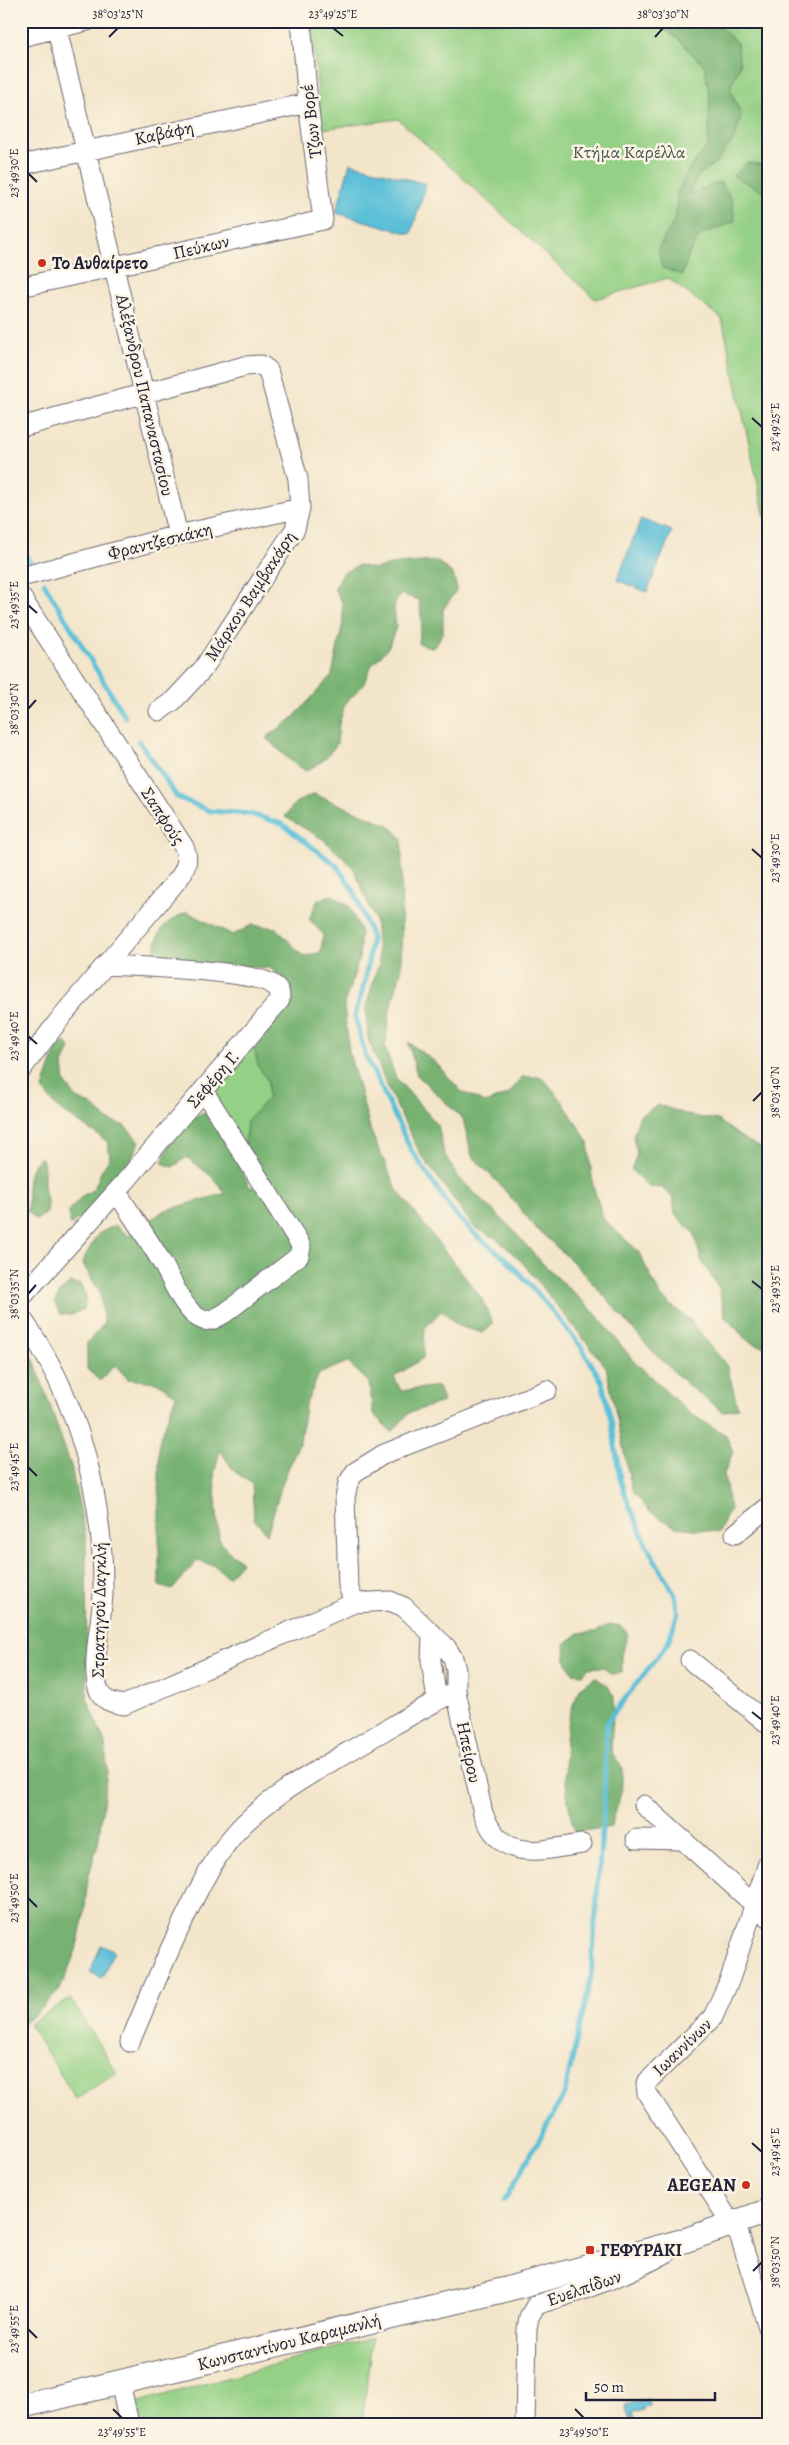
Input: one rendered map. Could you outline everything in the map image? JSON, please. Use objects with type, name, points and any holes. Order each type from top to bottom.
[{"type":"main road","name":"Κωνσταντίνου Καραμανλή","points":[[21,2406],[514,2287],[686,2240],[731,2226],[768,2211]]},
{"type":"street","points":[[21,36],[56,25],[87,21]]},
{"type":"street","name":"Τζων Βορέ","points":[[301,21],[308,103],[323,220]]},
{"type":"street","name":"Αλέξανδρου Παπαναστασίου","points":[[56,25],[178,535]]},
{"type":"street","name":"Καβάφη","points":[[21,165],[308,103]]},
{"type":"street","name":"Πεύκων","points":[[21,287],[323,220]]},
{"type":"street","name":"Μάρκου Βαμβακάρη","points":[[144,393],[245,366],[261,365],[265,367],[270,374],[298,479],[300,508],[295,529],[203,668],[178,696],[159,711]]},
{"type":"street","points":[[21,427],[144,393]]},
{"type":"street","name":"Φραντζεσκάκη","points":[[21,577],[178,535],[300,508]]},
{"type":"street","name":"Σαπφούς","points":[[21,598],[179,838],[188,857],[186,867],[180,877],[105,965],[21,1070]]},
{"type":"street","name":"Σεφέρη Γ.","points":[[21,1298],[117,1192],[280,1000],[280,992],[276,987],[255,979],[193,969],[105,965]]},
{"type":"street","points":[[117,1192],[162,1261],[180,1295],[197,1317],[205,1321],[214,1320],[299,1256],[301,1247],[299,1242],[203,1090]]},
{"type":"street","name":"Στρατηγού Δαγκλή","points":[[21,1317],[49,1360],[70,1404],[82,1442],[99,1517],[103,1566],[100,1633],[95,1675],[102,1697],[109,1702],[124,1706],[354,1603],[390,1601]]},
{"type":"street","points":[[354,1603],[348,1586],[345,1498],[348,1483],[355,1472],[384,1454],[547,1390]]},
{"type":"street","points":[[735,1534],[768,1507]]},
{"type":"street","name":"Ηπείρου","points":[[390,1601],[415,1616],[446,1647],[453,1658],[456,1670],[456,1692],[483,1813],[490,1830],[500,1841],[512,1848],[527,1852],[582,1844]]},
{"type":"street","points":[[432,1633],[431,1661],[437,1700]]},
{"type":"street","points":[[690,1660],[768,1724]]},
{"type":"street","points":[[130,2042],[172,1943],[209,1869],[231,1838],[263,1808],[285,1793],[437,1700],[456,1692]]},
{"type":"street","points":[[644,1805],[761,1912]]},
{"type":"street","points":[[636,1839],[684,1840]]},
{"type":"street","name":"Ιωαννίνων","points":[[768,1864],[761,1912],[713,2018],[646,2083],[647,2093],[731,2226],[740,2237],[768,2327]]},
{"type":"street","name":"Ευελπίδων","points":[[525,2424],[527,2330],[529,2317],[536,2305],[596,2287],[629,2273],[686,2240]]},
{"type":"street","points":[[120,2382],[130,2424]]},
{"type":"green space","name":"Κτήμα Καρέλλα","points":[[311,21],[768,21],[768,531],[722,319],[668,278],[595,299],[398,119],[322,129]]},
{"type":"green space","points":[[660,21],[713,21],[737,43],[740,65],[730,88],[741,115],[735,138],[716,162],[698,176],[689,194],[720,182],[732,199],[735,221],[700,235],[689,254],[682,275],[662,268],[658,249],[676,218],[677,193],[689,169],[708,146],[710,100],[705,67],[677,38],[661,28]]},
{"type":"green space","points":[[746,163],[768,165],[768,199],[764,192],[733,176]]},
{"type":"green space","points":[[437,561],[453,574],[457,589],[443,610],[443,633],[433,648],[418,643],[422,622],[419,600],[400,594],[394,606],[396,627],[388,648],[372,665],[363,685],[345,704],[339,724],[337,744],[324,760],[306,771],[292,762],[266,738],[293,718],[332,675],[343,622],[342,602],[334,589],[343,573],[359,565],[374,569],[396,564]]},
{"type":"green space","points":[[314,794],[389,825],[402,838],[401,972],[390,1010],[385,1048],[396,1078],[438,1125],[444,1153],[457,1176],[510,1227],[541,1262],[595,1313],[633,1360],[689,1413],[726,1435],[733,1452],[724,1474],[730,1509],[719,1532],[675,1527],[649,1511],[632,1490],[606,1367],[522,1262],[496,1238],[474,1227],[421,1155],[390,1093],[368,1039],[366,1006],[379,963],[375,920],[353,867],[323,839],[285,817],[295,803]]},
{"type":"green space","points":[[332,895],[349,906],[361,932],[359,959],[344,1005],[349,1052],[371,1132],[397,1190],[482,1299],[493,1324],[483,1333],[458,1326],[442,1310],[425,1328],[423,1358],[394,1377],[401,1391],[438,1386],[443,1402],[409,1413],[392,1432],[373,1414],[369,1382],[347,1362],[319,1374],[305,1406],[300,1441],[283,1481],[267,1534],[254,1519],[252,1484],[234,1471],[220,1450],[214,1474],[219,1539],[228,1551],[242,1562],[228,1577],[215,1566],[197,1561],[172,1590],[159,1586],[159,1442],[176,1395],[156,1382],[128,1379],[115,1365],[100,1381],[87,1369],[87,1343],[104,1324],[100,1293],[82,1262],[98,1234],[115,1225],[129,1236],[163,1211],[226,1193],[211,1176],[187,1157],[173,1167],[162,1163],[177,1132],[188,1121],[204,1112],[219,1128],[251,1188],[266,1177],[245,1146],[247,1121],[268,1098],[268,1081],[258,1066],[254,1046],[288,1004],[290,984],[270,968],[191,963],[154,956],[157,940],[163,928],[172,920],[187,912],[233,935],[252,925],[276,928],[304,957],[321,952],[323,934],[309,919],[318,900]]},
{"type":"green space","points":[[66,1042],[70,1048],[63,1064],[65,1083],[77,1098],[93,1106],[108,1120],[125,1126],[139,1141],[120,1176],[90,1209],[70,1225],[69,1210],[82,1196],[94,1189],[102,1170],[110,1158],[108,1142],[56,1107],[43,1090],[57,1046]]},
{"type":"green space","points":[[408,1042],[435,1062],[461,1091],[485,1103],[509,1094],[522,1077],[542,1077],[562,1101],[588,1142],[593,1186],[604,1220],[638,1251],[661,1297],[690,1320],[727,1366],[738,1408],[723,1412],[690,1387],[650,1349],[574,1263],[536,1228],[502,1187],[472,1156],[463,1119],[417,1075]]},
{"type":"green space","points":[[254,1046],[258,1065],[268,1081],[268,1099],[247,1121],[245,1146],[212,1094]]},
{"type":"green space","points":[[659,1105],[691,1116],[718,1120],[741,1137],[768,1152],[768,1349],[748,1341],[725,1317],[719,1288],[701,1260],[694,1233],[675,1215],[673,1198],[663,1188],[648,1187],[631,1170],[637,1154],[633,1136],[640,1115]]},
{"type":"green space","points":[[41,1157],[44,1167],[47,1213],[36,1220],[27,1211],[28,1177]]},
{"type":"green space","points":[[70,1283],[80,1284],[86,1296],[84,1309],[71,1315],[61,1314],[54,1303],[61,1291]]},
{"type":"green space","points":[[21,1339],[34,1360],[71,1466],[86,1538],[87,1698],[105,1743],[107,1772],[98,1844],[88,1878],[84,1916],[76,1950],[60,1990],[35,2015],[21,2024]]},
{"type":"green space","points":[[610,1624],[620,1626],[628,1633],[622,1655],[622,1673],[611,1674],[603,1667],[588,1668],[583,1674],[573,1673],[566,1661],[565,1644],[579,1633],[595,1632]]},
{"type":"green space","points":[[595,1677],[608,1686],[614,1697],[611,1751],[622,1768],[622,1789],[611,1827],[575,1832],[566,1780],[566,1740],[573,1704],[580,1689]]},
{"type":"green space","points":[[70,1998],[117,2073],[76,2099],[29,2024]]},
{"type":"green space","points":[[372,2338],[362,2424],[140,2424],[135,2403]]},
{"type":"water","points":[[350,163],[426,184],[411,234],[336,213]]},
{"type":"water","points":[[641,519],[672,531],[647,592],[617,580]]},
{"type":"water","points":[[101,1945],[114,1951],[102,1978],[90,1972]]},
{"type":"water","points":[[648,2399],[649,2405],[643,2408],[643,2410],[632,2414],[634,2420],[630,2421],[625,2405]]},
{"type":"waterway","points":[[21,548],[32,564]]},
{"type":"waterway","points":[[44,583],[125,717]]},
{"type":"waterway","points":[[139,741],[177,797],[210,811],[250,814],[282,824],[336,865],[354,891],[372,938],[365,981],[355,1016],[365,1054],[411,1150],[453,1212],[478,1237],[505,1258],[538,1294],[580,1345],[602,1382],[612,1424],[620,1479],[648,1548],[675,1595],[678,1613],[668,1643],[607,1722],[603,1816],[591,1978],[564,2095],[505,2200]]},
{"type":"place","name":"Το Αυθαίρετο","points":[[42,263]]},
{"type":"place","name":"AEGEAN","points":[[746,2185]]},
{"type":"place","name":"ΓΕΦΥΡΑΚΙ","points":[[590,2250]]}]
